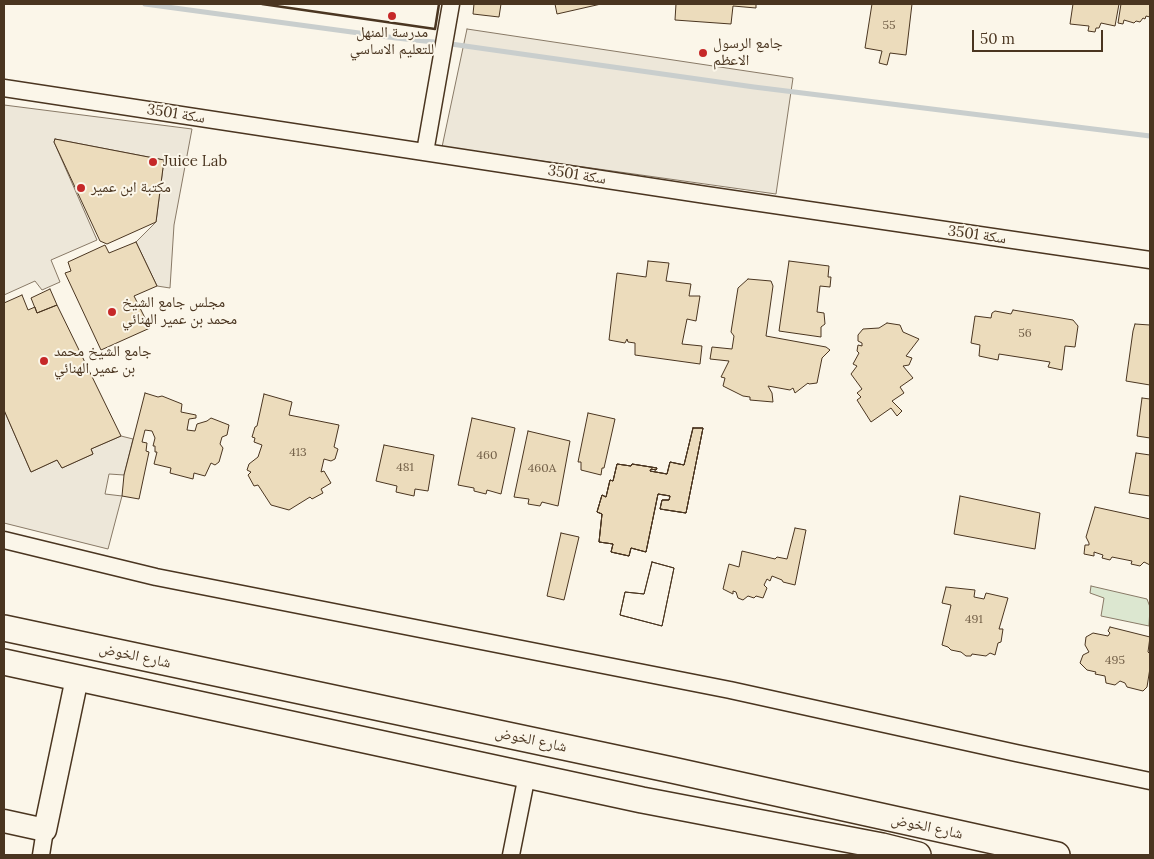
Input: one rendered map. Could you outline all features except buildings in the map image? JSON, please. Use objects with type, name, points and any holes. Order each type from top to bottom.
[{"type":"main road","name":"شارع الخوض","points":[[4,628],[662,768],[1058,855]]},
{"type":"main road","name":"شارع الخوض","points":[[4,662],[642,800],[888,851],[918,855]]},
{"type":"street","points":[[425,152],[451,4]]},
{"type":"street","name":"سكة 3501","points":[[4,88],[1150,260]]},
{"type":"street","points":[[4,540],[156,577],[730,690],[1016,754],[1150,781]]},
{"type":"street","points":[[40,855],[77,678]]},
{"type":"street","points":[[511,855],[527,775]]},
{"type":"street","points":[[4,821],[44,830]]},
{"type":"green space","points":[[1091,586],[1147,599],[1150,607],[1149,626],[1101,616],[1104,598],[1090,593]]},
{"type":"shaded area","points":[[467,29],[793,78],[776,194],[442,147]]},
{"type":"shaded area","points":[[4,105],[192,129],[174,225],[170,288],[157,286],[136,242],[156,222],[164,160],[55,139],[54,142],[97,240],[51,260],[60,282],[42,290],[35,281],[4,295]]},
{"type":"shaded area","points":[[4,410],[31,472],[57,460],[62,468],[93,454],[91,449],[121,436],[133,439],[124,475],[109,474],[105,494],[122,496],[108,549],[4,523]]},
{"type":"waterway","points":[[145,4],[444,43],[754,87],[1150,136]]},
{"type":"wall","points":[[262,4],[435,29],[439,4]]},
{"type":"place","name":"مدرسة المنهل للتعليم الاساسي","points":[[392,16]]},
{"type":"place","name":"جامع الرسول الاعظم","points":[[703,53]]},
{"type":"place","name":"Juice Lab","points":[[153,162]]},
{"type":"place","name":"مكتبة ابن عمير","points":[[81,188]]},
{"type":"place","name":"مجلس جامع الشيخ محمد بن عمير الهنائي","points":[[112,312]]},
{"type":"place","name":"جامع الشيخ محمد بن عمير الهنائي","points":[[44,361]]}]
